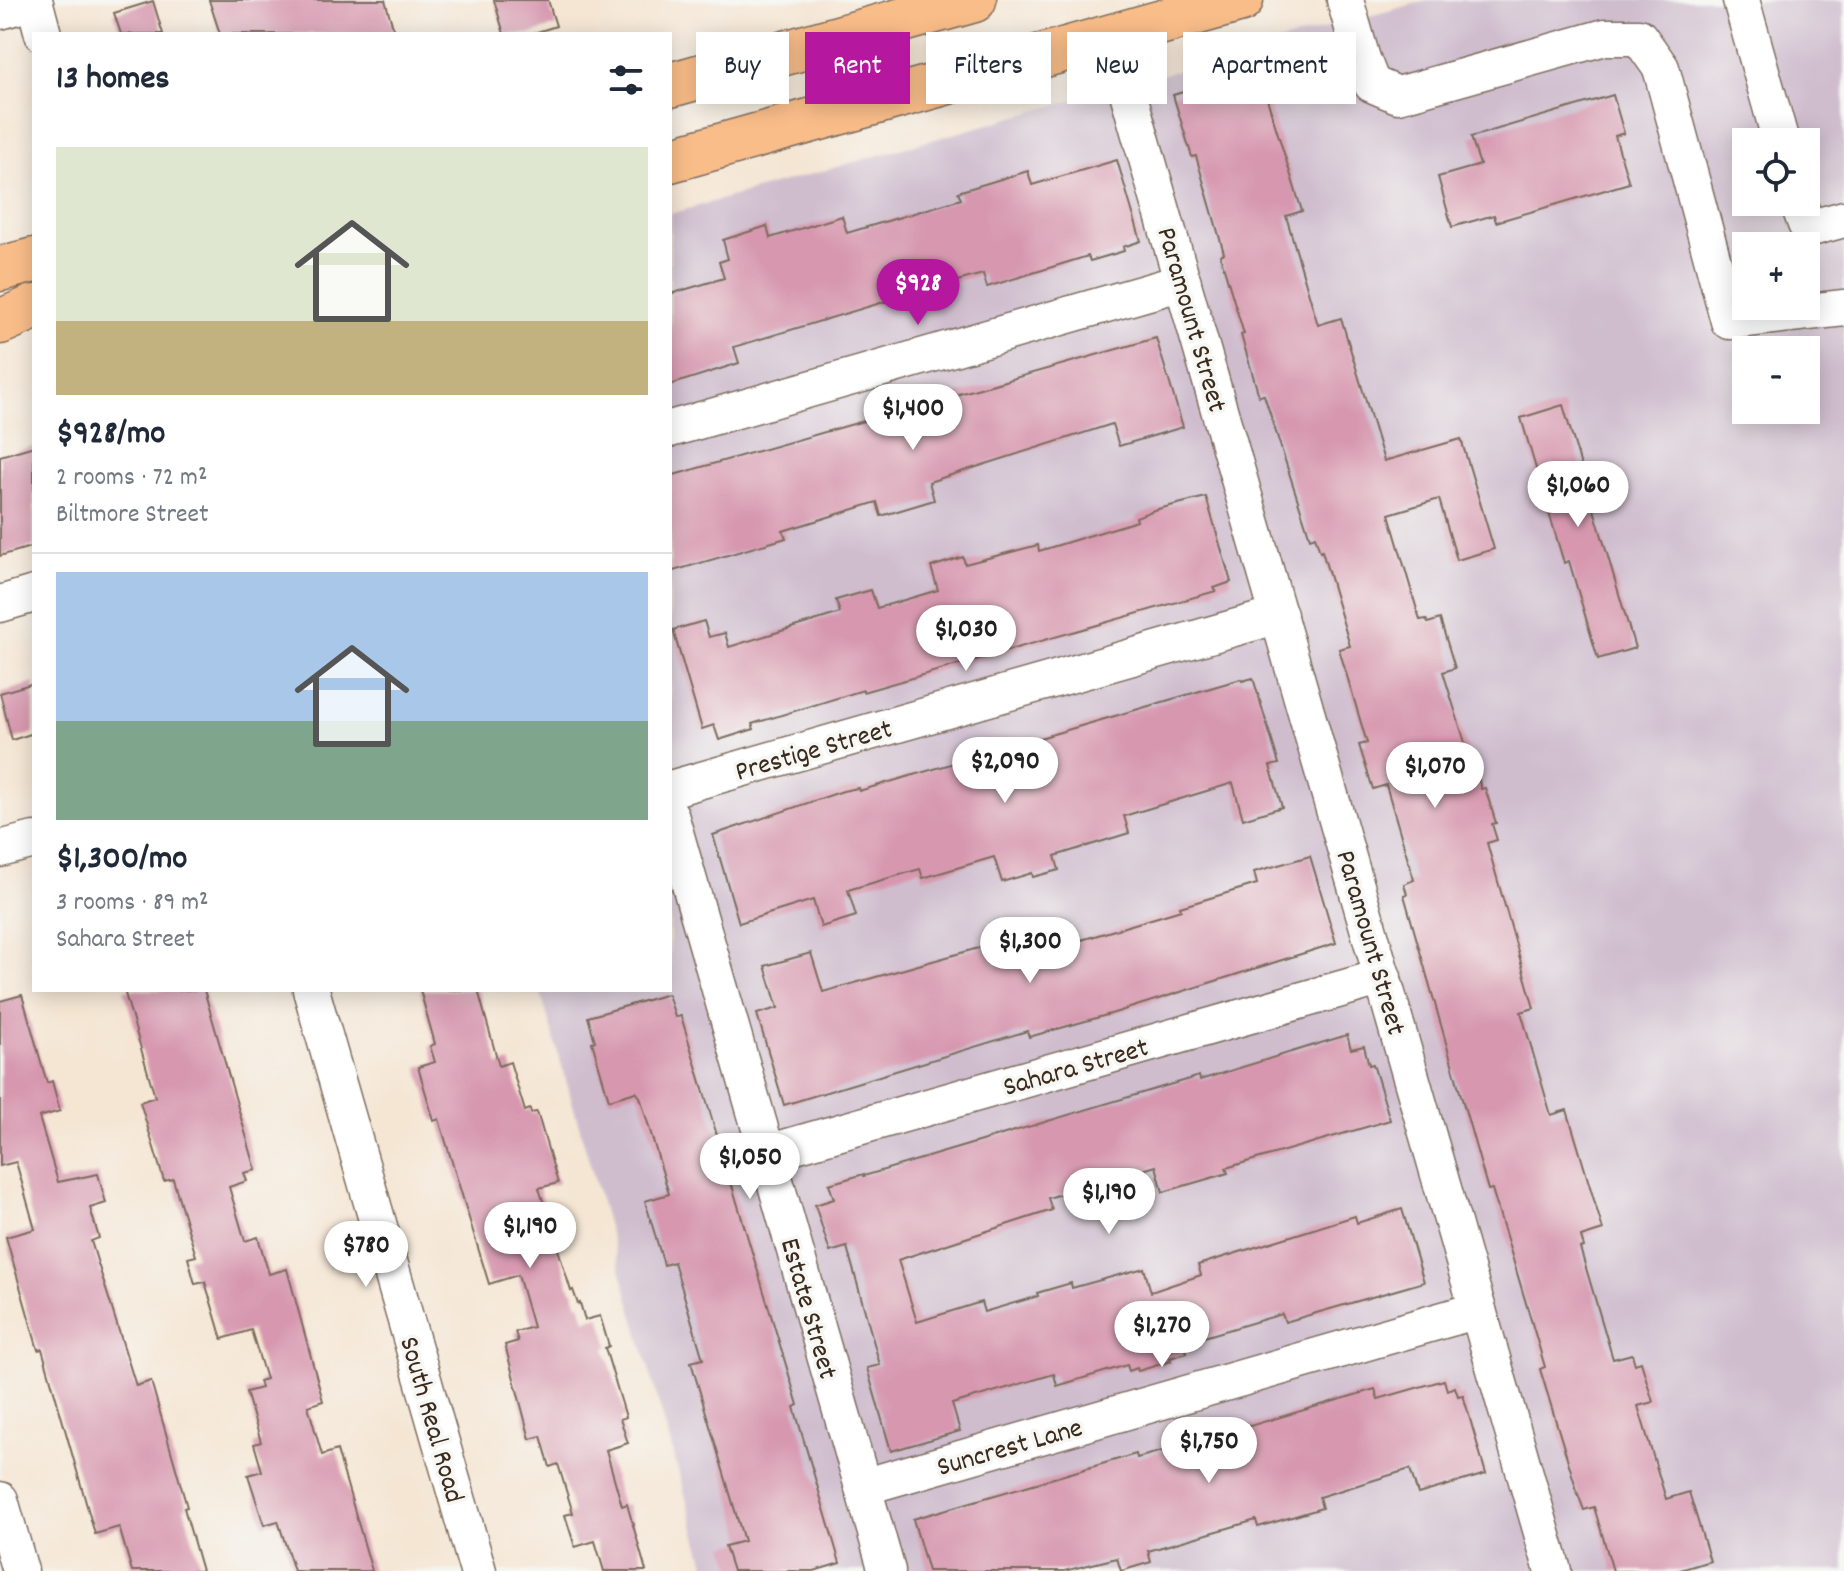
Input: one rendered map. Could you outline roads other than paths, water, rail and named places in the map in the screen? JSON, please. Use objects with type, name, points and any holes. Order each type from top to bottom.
[{"type":"main road","points":[[789,52],[974,0]]},
{"type":"main road","points":[[1129,32],[1235,1]]},
{"type":"main road","points":[[672,159],[1067,50]]},
{"type":"main road","points":[[672,84],[696,78]]},
{"type":"main road","points":[[672,100],[696,88]]},
{"type":"main road","points":[[0,269],[32,261]]},
{"type":"main road","points":[[0,322],[32,308]]},
{"type":"main road","points":[[0,347],[32,339]]},
{"type":"street","points":[[1345,0],[1372,84],[1398,95],[1605,37],[1639,37],[1661,68],[1729,321],[1844,308]]},
{"type":"street","points":[[1741,0],[1777,128]]},
{"type":"street","points":[[0,11],[37,12]]},
{"type":"street","name":"Paramount Street","points":[[1131,104],[1553,1571]]},
{"type":"street","points":[[1803,216],[1806,224],[1815,227],[1844,219]]},
{"type":"street","points":[[672,428],[1183,282]]},
{"type":"street","points":[[0,604],[32,595]]},
{"type":"street","name":"Prestige Street","points":[[672,788],[1279,615]]},
{"type":"street","name":"Estate Street","points":[[672,822],[887,1571]]},
{"type":"street","points":[[0,849],[32,841]]},
{"type":"street","name":"Sahara Street","points":[[767,1153],[1383,977]]},
{"type":"street","name":"South Real Road","points":[[312,992],[478,1571]]},
{"type":"street","name":"Suncrest Lane","points":[[863,1487],[1478,1310]]},
{"type":"street","points":[[0,1500],[20,1571]]}]
